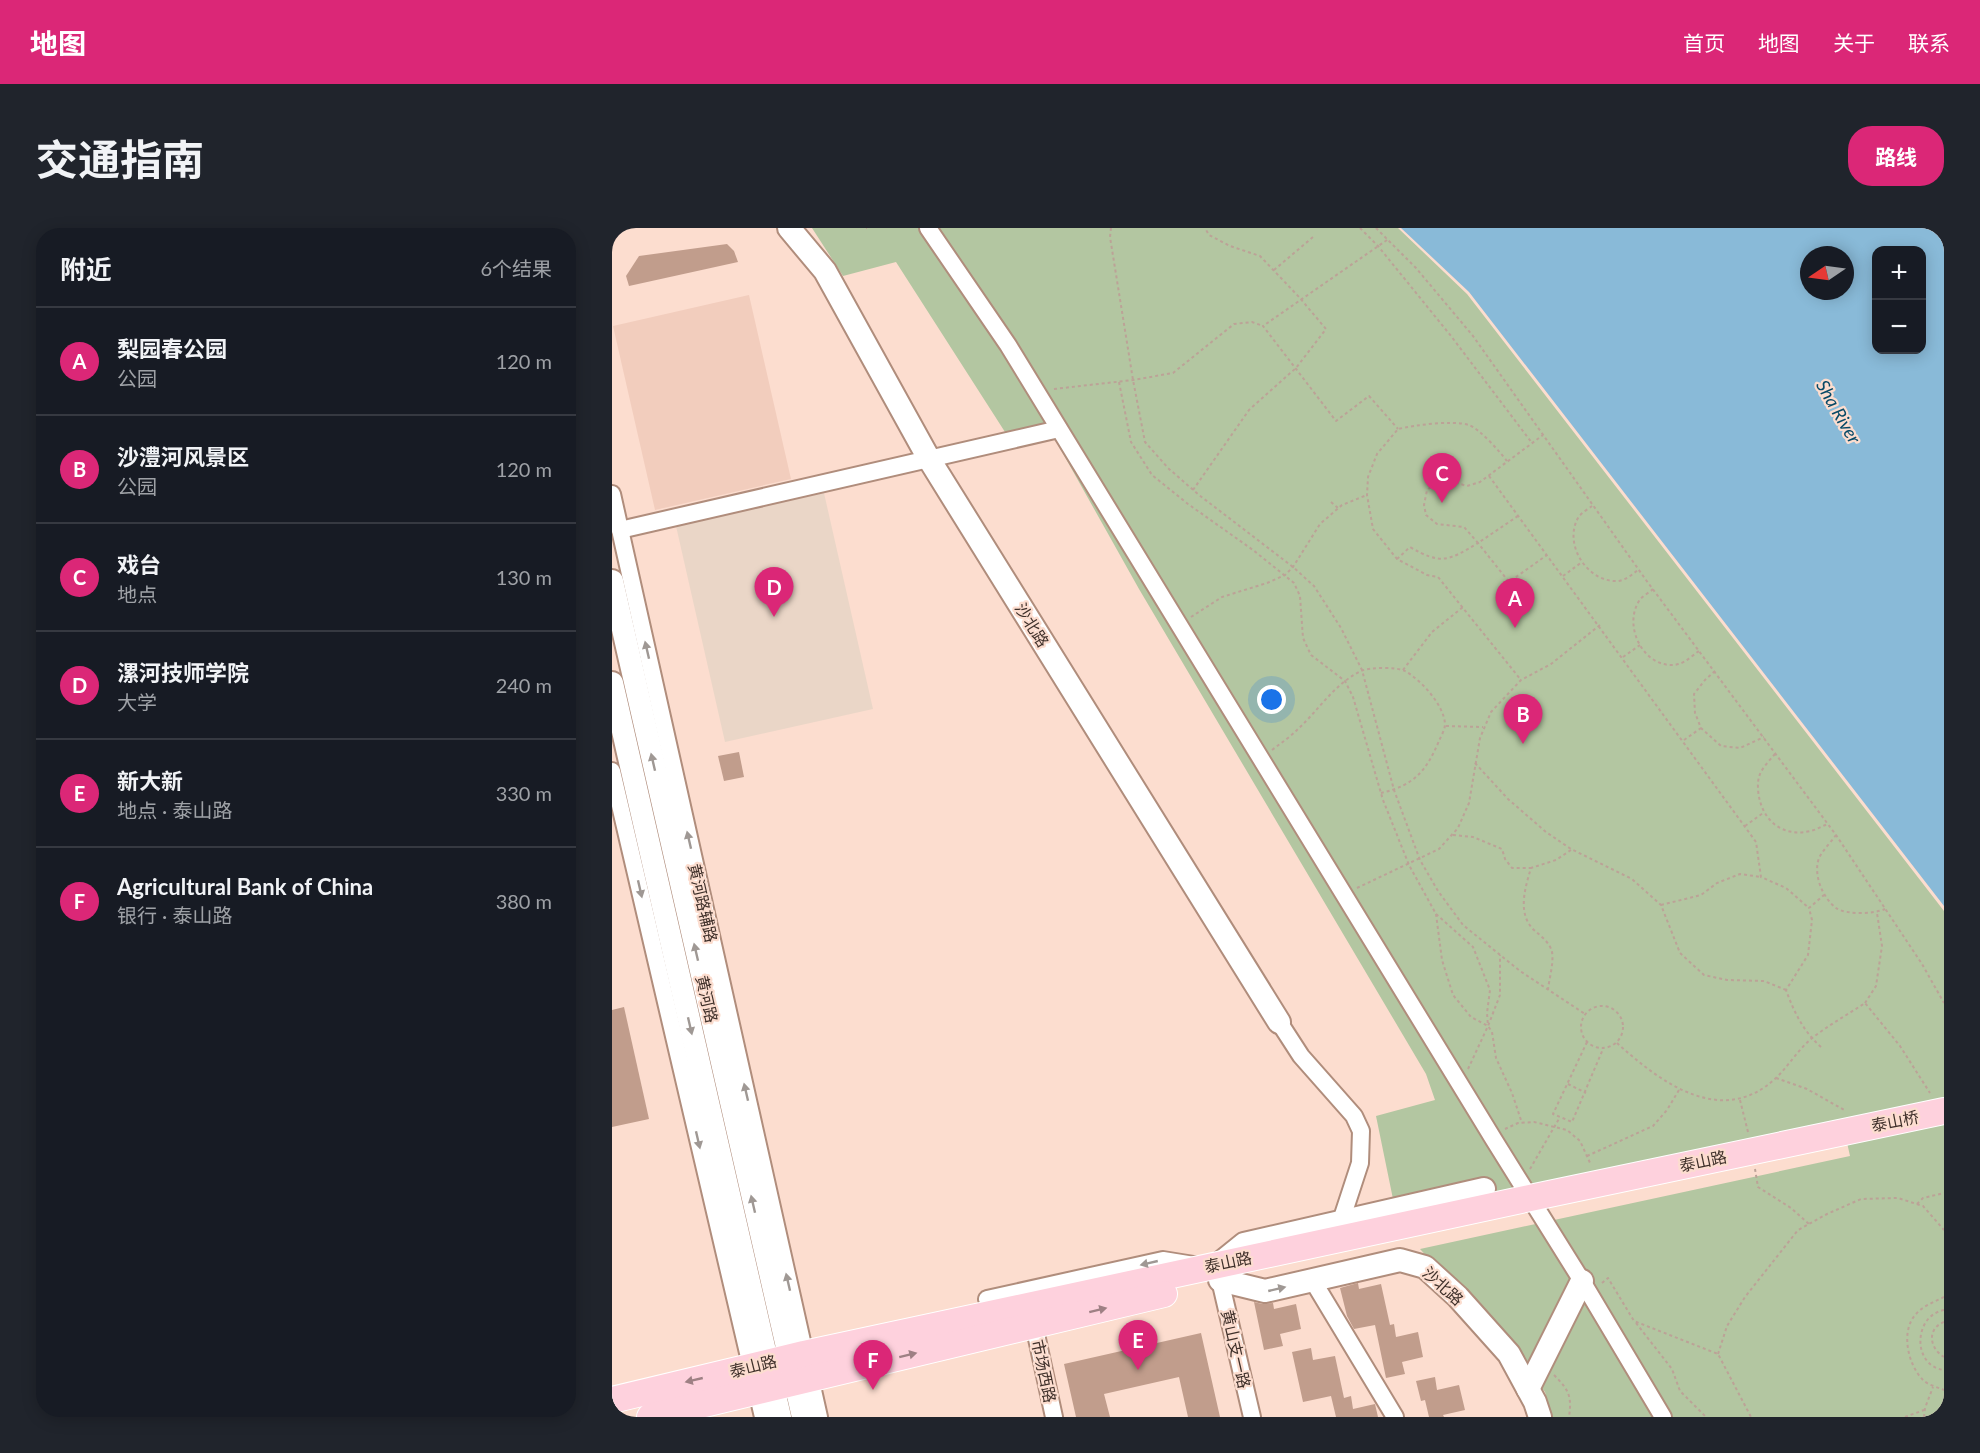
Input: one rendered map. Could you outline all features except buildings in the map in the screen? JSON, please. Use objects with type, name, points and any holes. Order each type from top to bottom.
[{"type":"main road","name":"泰山桥","points":[[1848,1129],[1939,1105]]},
{"type":"main road","name":"泰山桥","points":[[1848,1129],[1944,1125]]},
{"type":"main road","name":"泰山路","points":[[1530,1197],[1754,1163],[1848,1129]]},
{"type":"main road","name":"泰山路","points":[[650,1417],[1034,1325],[1215,1271],[1530,1197],[1848,1129]]},
{"type":"main road","name":"泰山路","points":[[612,1400],[783,1354],[998,1304],[1215,1271]]},
{"type":"street","name":"沙北路","points":[[789,228],[825,271],[929,459],[1279,1022]]},
{"type":"street","points":[[928,228],[1008,345],[1491,1136],[1530,1197],[1591,1282],[1663,1417]]},
{"type":"street","points":[[620,530],[1059,429]]},
{"type":"street","name":"黄河路辅路","points":[[612,494],[783,1354],[784,1386],[763,1417]]},
{"type":"street","name":"黄河路","points":[[612,581],[783,1354],[784,1386],[780,1417]]},
{"type":"street","name":"黄河路","points":[[612,683],[783,1354]]},
{"type":"street","name":"黄河路辅路","points":[[612,771],[783,1354]]},
{"type":"street","points":[[1279,1022],[1301,1056],[1354,1116],[1361,1131],[1360,1163],[1341,1221]]},
{"type":"street","points":[[1215,1271],[1244,1244],[1484,1190]]},
{"type":"street","name":"沙北路","points":[[1215,1271],[1265,1292],[1400,1260],[1425,1267],[1458,1297],[1509,1354],[1540,1417]]},
{"type":"street","name":"黄山支一路","points":[[1215,1271],[1252,1417]]},
{"type":"street","points":[[1312,1281],[1395,1417]]},
{"type":"street","points":[[1528,1389],[1541,1363],[1591,1282]]},
{"type":"street","name":"市场西路","points":[[1034,1325],[1054,1417]]},
{"type":"street","name":"黄河路辅路","points":[[784,1386],[819,1417]]},
{"type":"street","name":"黄河路","points":[[784,1386],[802,1417]]},
{"type":"path","points":[[1111,228],[1110,237],[1145,442],[1168,468],[1193,490],[1293,567],[1314,586],[1341,628],[1362,670],[1394,790],[1420,860],[1438,891],[1463,925],[1500,955],[1585,1014]]},
{"type":"path","points":[[1193,490],[1249,410],[1296,368],[1326,329],[1260,256],[1230,246],[1209,235],[1205,228]]},
{"type":"path","points":[[1360,228],[1378,246],[1451,336],[1532,443]]},
{"type":"path","points":[[1376,228],[1416,268],[1473,336],[1653,589],[1836,835],[1922,964],[1944,1003]]},
{"type":"path","points":[[1274,270],[1312,237]]},
{"type":"path","points":[[1263,326],[1388,240]]},
{"type":"path","points":[[1036,391],[1119,382],[1173,373],[1234,324],[1252,322],[1263,326],[1336,421],[1369,396],[1398,429]]},
{"type":"path","points":[[1119,382],[1131,442],[1152,475],[1294,583],[1300,596],[1303,638],[1311,655],[1345,681],[1353,698],[1381,793],[1409,865],[1436,914],[1473,947],[1491,990],[1487,1013],[1488,1026]]},
{"type":"path","points":[[1508,461],[1496,446],[1471,425],[1439,423],[1398,429],[1377,454],[1368,477],[1367,495],[1373,529],[1397,559],[1427,575],[1438,577],[1521,680]]},
{"type":"path","points":[[1543,435],[1480,482],[1467,486],[1447,480],[1432,486],[1427,490],[1424,504],[1426,515],[1437,524],[1464,527],[1509,582],[1547,555]]},
{"type":"path","points":[[1489,476],[1600,625],[1756,842],[1761,877]]},
{"type":"path","points":[[1179,624],[1222,597],[1285,575],[1293,567],[1320,524],[1342,505],[1367,495]]},
{"type":"path","points":[[1331,502],[1338,508]]},
{"type":"path","points":[[1593,506],[1578,516],[1574,531],[1576,552],[1585,567],[1598,577],[1618,581],[1628,578],[1639,569]]},
{"type":"path","points":[[1397,559],[1410,548],[1428,558],[1446,560],[1478,543],[1518,516]]},
{"type":"path","points":[[1563,576],[1582,562]]},
{"type":"path","points":[[1653,589],[1639,600],[1632,619],[1635,638],[1648,657],[1664,665],[1681,664],[1699,651]]},
{"type":"path","points":[[1403,670],[1432,633],[1463,607]]},
{"type":"path","points":[[1343,894],[1440,849],[1458,828],[1469,803],[1475,763],[1484,727],[1491,712],[1521,680],[1551,664],[1600,625]]},
{"type":"path","points":[[1623,657],[1640,645]]},
{"type":"path","points":[[1261,759],[1297,730],[1345,681],[1362,670],[1377,668],[1403,670],[1426,688],[1442,712],[1446,726],[1430,762],[1419,776],[1394,790],[1381,793]]},
{"type":"path","points":[[1715,671],[1694,694],[1695,713],[1701,728],[1721,746],[1740,748],[1764,737]]},
{"type":"path","points":[[1446,726],[1484,727]]},
{"type":"path","points":[[1683,741],[1701,728]]},
{"type":"path","points":[[1776,754],[1759,777],[1758,795],[1763,813],[1774,826],[1790,832],[1810,831],[1828,824]]},
{"type":"path","points":[[1475,763],[1508,799],[1546,832],[1571,849],[1632,879],[1661,905],[1680,953],[1704,975],[1726,980],[1764,981],[1786,990],[1796,1015],[1812,1039],[1821,1047]]},
{"type":"path","points":[[1745,826],[1763,813]]},
{"type":"path","points":[[1453,834],[1473,837],[1502,849],[1505,859],[1512,868],[1531,868],[1556,860],[1571,849]]},
{"type":"path","points":[[1836,835],[1819,858],[1817,877],[1824,895],[1837,909],[1853,913],[1877,913],[1885,909]]},
{"type":"path","points":[[1531,868],[1523,912],[1529,925],[1544,939],[1552,952],[1548,990]]},
{"type":"path","points":[[1661,905],[1701,895],[1718,883],[1740,874],[1761,877],[1786,888],[1809,908],[1812,920],[1808,956],[1786,990]]},
{"type":"path","points":[[1809,908],[1824,895]]},
{"type":"path","points":[[1617,1043],[1645,1068],[1679,1089],[1714,1101],[1740,1100],[1776,1078],[1812,1039],[1865,1003],[1876,986],[1882,946],[1877,913]]},
{"type":"path","points":[[1436,914],[1443,960],[1453,995],[1471,1017],[1488,1026],[1492,1032],[1496,1058],[1512,1093],[1522,1123]]},
{"type":"path","points":[[1461,1085],[1500,995],[1500,955]]},
{"type":"path","points":[[1865,1003],[1900,1046],[1939,1105]]},
{"type":"path","points":[[1602,1005],[1608,1006],[1619,1014],[1624,1026],[1617,1043],[1603,1049],[1587,1042],[1581,1031],[1581,1025],[1585,1014],[1590,1009],[1602,1005]]},
{"type":"path","points":[[1587,1042],[1553,1114],[1572,1122],[1603,1049]]},
{"type":"path","points":[[1776,1078],[1806,1089],[1843,1111],[1848,1129]]},
{"type":"path","points":[[1568,1084],[1586,1093]]},
{"type":"path","points":[[1587,1156],[1653,1126],[1667,1110],[1679,1089]]},
{"type":"path","points":[[1740,1100],[1749,1133]]},
{"type":"path","points":[[1530,1197],[1560,1117]]},
{"type":"path","points":[[1491,1136],[1522,1123],[1534,1122],[1555,1126],[1567,1130],[1580,1141],[1593,1168]]},
{"type":"path","points":[[1754,1163],[1758,1186],[1791,1208],[1809,1224]]},
{"type":"path","points":[[1917,1204],[1923,1198],[1944,1193]]},
{"type":"path","points":[[1718,1354],[1727,1326],[1745,1297],[1798,1230],[1827,1214],[1861,1199],[1898,1198],[1923,1206],[1944,1230]]},
{"type":"path","points":[[1591,1282],[1608,1278],[1634,1321],[1672,1369],[1684,1397],[1706,1417]]},
{"type":"path","points":[[1944,1297],[1914,1315],[1906,1333],[1909,1354],[1923,1379],[1944,1390]]},
{"type":"path","points":[[1944,1310],[1928,1318],[1920,1333],[1921,1351],[1928,1363],[1944,1370]]},
{"type":"path","points":[[1634,1321],[1718,1354],[1750,1417]]},
{"type":"path","points":[[1944,1322],[1933,1331],[1932,1343],[1937,1353],[1944,1357]]},
{"type":"path","points":[[1541,1363],[1567,1388],[1571,1402],[1569,1417]]},
{"type":"path","points":[[1924,1417],[1924,1410],[1933,1386]]},
{"type":"path","points":[[1905,1417],[1924,1410]]},
{"type":"shaded area","points":[[749,295],[791,479],[655,510],[613,326]]},
{"type":"shaded area","points":[[824,493],[873,709],[725,742],[676,526]]},
{"type":"green space","points":[[812,228],[1398,228],[1467,294],[1944,911],[1944,1417],[1552,1417],[1545,1392],[1514,1352],[1420,1249],[1850,1156],[1846,1138],[1489,1196],[1485,1177],[1393,1199],[1376,1116],[1435,1100],[1426,1074],[1139,589],[1047,425],[1005,432],[896,262],[843,276]]},
{"type":"water","name":"Sha River","points":[[1401,228],[1944,228],[1944,906],[1469,292]]},
{"type":"place","name":"戏台","points":[[1442,503]]},
{"type":"place","name":"漯河技师学院","points":[[774,617]]},
{"type":"place","name":"梨园春公园","points":[[1515,628]]},
{"type":"place","name":"沙澧河风景区","points":[[1523,744]]},
{"type":"place","name":"新大新","points":[[1138,1370]]},
{"type":"place","name":"Agricultural Bank of China","points":[[873,1390]]}]
